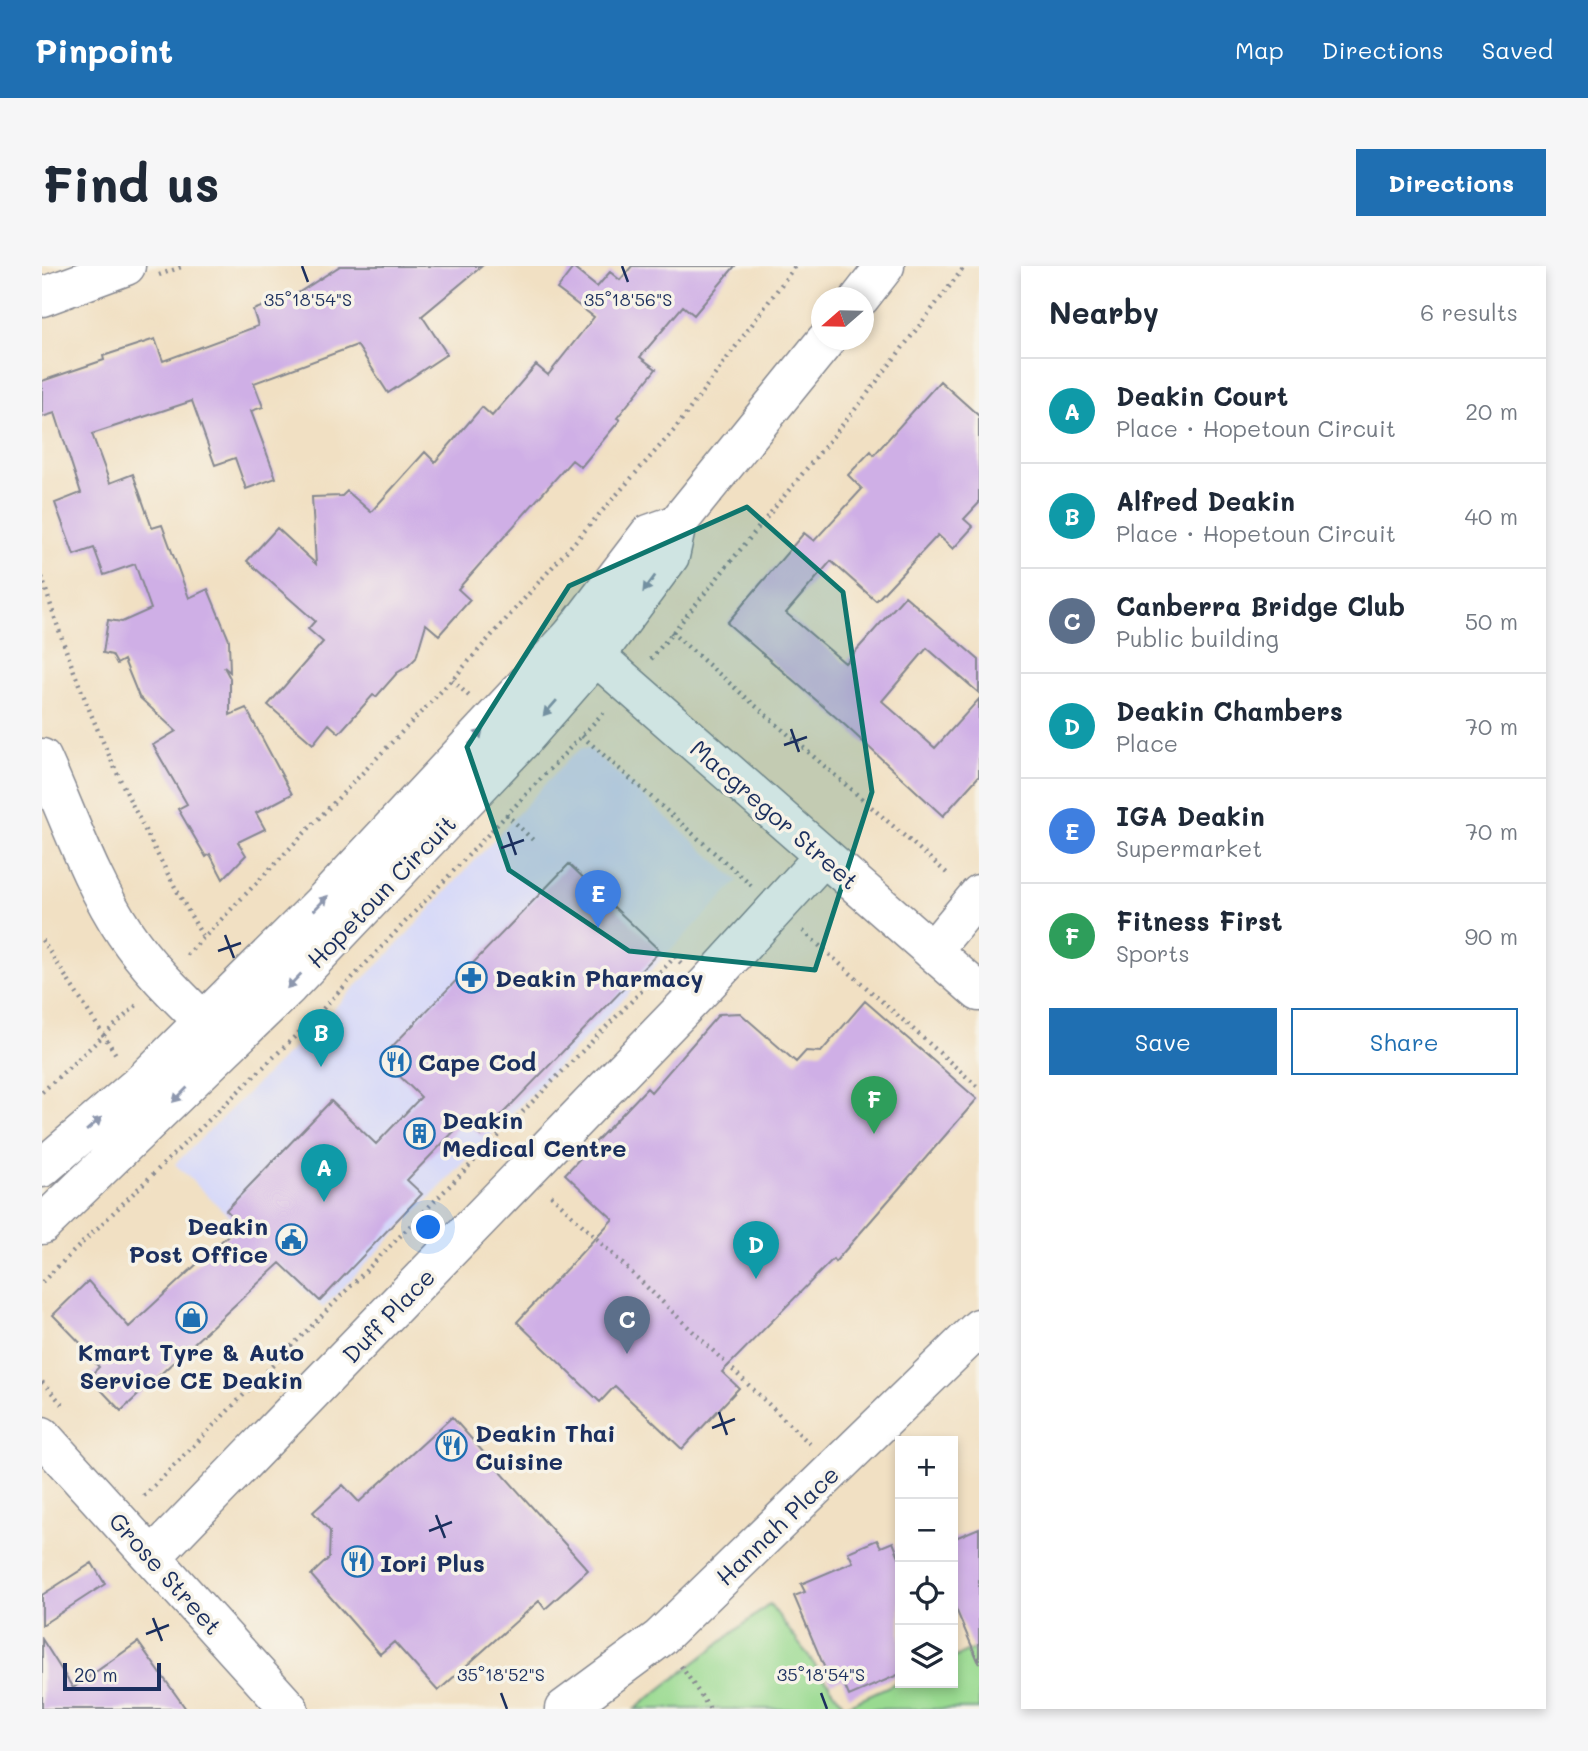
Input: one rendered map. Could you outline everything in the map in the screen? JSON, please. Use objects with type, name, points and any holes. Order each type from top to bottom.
[{"type":"main road","points":[[42,297],[126,266]]},
{"type":"main road","points":[[869,287],[885,266]]},
{"type":"main road","name":"Hopetoun Circuit","points":[[42,1225],[215,1033],[424,848],[584,646],[670,556],[677,524],[818,350]]},
{"type":"main road","name":"Macgregor Street","points":[[584,646],[979,992]]},
{"type":"main road","points":[[42,758],[93,880],[126,934],[163,982],[215,1033]]},
{"type":"main road","name":"Duff Place","points":[[152,1557],[706,985],[823,857]]},
{"type":"main road","points":[[932,951],[977,896]]},
{"type":"main road","name":"Hopetoun Circuit","points":[[42,1168],[142,1082],[215,1033]]},
{"type":"main road","name":"Hannah Place","points":[[564,1709],[660,1638],[979,1328]]},
{"type":"main road","name":"Grose Street","points":[[42,1436],[289,1709]]},
{"type":"path","points":[[42,1092],[163,982],[203,937],[452,680],[675,429],[795,266]]},
{"type":"path","points":[[42,1282],[196,1136],[318,1014],[629,686],[861,402],[965,266]]},
{"type":"path","points":[[42,577],[60,636],[110,761],[154,851],[203,937]]},
{"type":"path","points":[[671,632],[977,896]]},
{"type":"path","points":[[498,806],[536,843]]},
{"type":"path","points":[[42,940],[102,1035]]},
{"type":"path","points":[[145,1496],[675,957],[706,985]]},
{"type":"path","points":[[526,1171],[836,1468]]},
{"type":"path","points":[[660,1638],[710,1709]]},
{"type":"highlighted area","points":[[747,507],[843,592],[872,792],[815,970],[629,951],[509,870],[467,747],[569,586]]},
{"type":"shaded area","points":[[581,749],[590,749],[738,881],[323,1308],[175,1164],[385,958],[570,757]]},
{"type":"green space","points":[[770,1604],[845,1706],[895,1683],[895,1688],[958,1688],[958,1656],[979,1647],[979,1709],[635,1709]]},
{"type":"building","points":[[340,266],[482,266],[422,316],[447,354],[388,393],[357,345],[254,383],[263,407],[251,411],[276,478],[246,489],[235,458],[215,465],[192,401],[92,434],[110,483],[133,474],[152,528],[162,525],[189,598],[208,589],[229,640],[230,672],[224,667],[230,678],[230,715],[246,708],[292,794],[256,813],[265,829],[238,842],[246,855],[223,879],[210,854],[206,857],[178,809],[187,804],[153,745],[176,731],[139,697],[124,660],[117,664],[112,655],[103,653],[108,620],[122,622],[151,609],[135,564],[104,575],[94,548],[74,555],[55,503],[81,493],[55,413],[42,417],[42,381],[104,360],[103,356],[155,339],[163,361],[258,326],[253,310],[298,293]]},
{"type":"building","points":[[632,266],[735,266],[694,315],[683,306],[640,357],[656,369],[617,418],[620,420],[581,467],[572,460],[458,589],[470,600],[439,635],[426,624],[416,658],[397,673],[376,697],[373,695],[339,733],[329,724],[313,744],[268,705],[323,642],[308,629],[315,621],[247,561],[277,528],[316,564],[312,497],[342,496],[347,491],[371,512],[425,452],[435,462],[482,407],[492,416],[536,365],[548,375],[594,317],[557,289],[573,268],[597,287],[610,272],[620,280]]},
{"type":"building","points":[[940,381],[979,416],[979,503],[964,519],[973,527],[953,549],[938,535],[876,601],[831,561],[786,613],[845,663],[905,596],[979,660],[979,693],[927,648],[882,701],[935,748],[979,699],[979,776],[943,816],[846,726],[727,623],[804,533],[814,541],[862,489],[848,475],[871,451],[874,455]]},
{"type":"building","points":[[569,864],[660,951],[481,1136],[465,1120],[407,1180],[422,1194],[320,1301],[280,1263],[121,1411],[89,1377],[99,1367],[93,1360],[95,1358],[53,1315],[88,1281],[129,1327],[240,1224],[226,1210],[331,1101],[376,1144],[421,1097],[381,1058]]},
{"type":"building","points":[[865,1001],[977,1099],[835,1262],[833,1259],[722,1372],[739,1388],[682,1449],[615,1386],[600,1402],[517,1322],[613,1219],[565,1174],[647,1088],[651,1092],[719,1014],[740,1013],[796,1062],[806,1051],[821,1052]]},
{"type":"building","points":[[452,1417],[588,1570],[545,1609],[539,1601],[438,1691],[394,1642],[380,1654],[311,1575],[329,1558],[330,1531],[313,1512],[343,1485],[359,1502]]},
{"type":"building","points":[[979,1528],[979,1663],[958,1614],[958,1537]]},
{"type":"building","points":[[877,1540],[881,1547],[893,1542],[895,1547],[895,1676],[849,1696],[842,1679],[831,1683],[794,1596],[805,1592],[801,1584],[853,1562],[848,1552]]},
{"type":"building","points":[[92,1563],[105,1584],[42,1625],[42,1595]]},
{"type":"building","points":[[42,1639],[73,1688],[138,1642],[186,1709],[42,1709]]},
{"type":"place","name":"IGA Deakin","points":[[598,928]]},
{"type":"place","name":"Deakin Pharmacy","points":[[472,977]]},
{"type":"place","name":"Cape Cod","points":[[395,1061]]},
{"type":"place","name":"Alfred Deakin","points":[[321,1067]]},
{"type":"place","name":"Deakin Medical Centre","points":[[419,1133]]},
{"type":"place","name":"Fitness First","points":[[874,1134]]},
{"type":"place","name":"Deakin Court","points":[[324,1202]]},
{"type":"place","name":"Deakin Post Office","points":[[291,1239]]},
{"type":"place","name":"Deakin Chambers","points":[[756,1279]]},
{"type":"place","name":"Kmart Tyre & Auto Service CE Deakin","points":[[191,1317]]},
{"type":"place","name":"Canberra Bridge Club","points":[[627,1354]]},
{"type":"place","name":"Deakin Thai Cuisine","points":[[452,1446]]},
{"type":"place","name":"Iori Plus","points":[[357,1562]]}]
